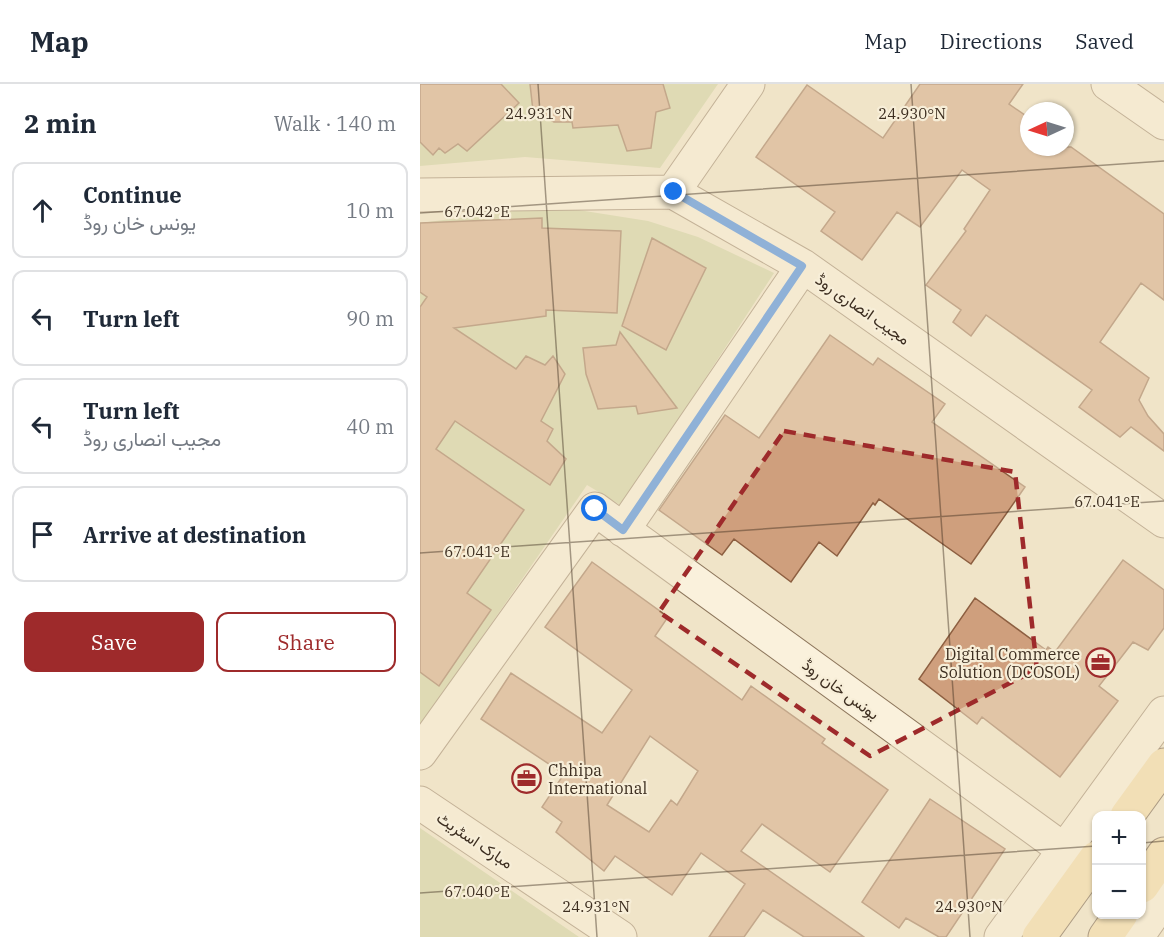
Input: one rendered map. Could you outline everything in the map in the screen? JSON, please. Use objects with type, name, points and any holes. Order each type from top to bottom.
[{"type":"main road","points":[[1131,811],[1164,765]]},
{"type":"main road","points":[[1146,880],[1164,854]]},
{"type":"main road","points":[[1039,937],[1092,864]]},
{"type":"main road","points":[[1105,937],[1118,919]]},
{"type":"street","points":[[420,195],[674,192],[748,84]]},
{"type":"street","points":[[1108,84],[1164,123]]},
{"type":"street","name":"مجیب انصاری روڈ","points":[[674,192],[802,266],[1164,521]]},
{"type":"street","points":[[623,530],[802,266]]},
{"type":"street","name":"یونس خان روڈ","points":[[420,753],[595,509],[1062,850],[1092,863]]},
{"type":"street","points":[[1000,937],[1164,712]]},
{"type":"street","name":"مبارک اسٹریٹ","points":[[420,803],[620,937]]},
{"type":"street","points":[[1137,937],[1164,898]]},
{"type":"highlighted area","points":[[784,431],[1015,472],[1037,669],[870,756],[659,612]]},
{"type":"green space","points":[[420,84],[718,84],[660,168],[525,157],[420,166]]},
{"type":"green space","points":[[553,206],[648,221],[698,237],[774,273],[622,506],[587,485],[420,727],[420,223]]},
{"type":"green space","points":[[420,828],[579,937],[420,937]]},
{"type":"building","points":[[420,84],[501,84],[519,103],[467,151],[458,144],[445,153],[439,148],[433,155],[420,142]]},
{"type":"building","points":[[530,84],[663,84],[670,108],[656,112],[651,148],[627,151],[618,125],[573,128],[572,122],[554,122],[533,111]]},
{"type":"building","points":[[920,84],[1023,84],[1009,104],[1020,112],[1020,156],[1074,156],[1074,149],[1164,214],[1164,300],[1141,283],[1100,342],[1149,378],[1139,400],[1148,416],[1164,434],[1164,451],[1131,427],[1120,437],[1079,407],[1092,390],[986,315],[971,336],[953,322],[961,310],[926,285],[966,231],[964,229],[990,190],[962,170],[920,227],[897,212],[862,260],[821,231],[835,212],[756,157],[807,85],[883,138]]},
{"type":"building","points":[[542,218],[542,228],[621,231],[617,313],[546,310],[546,316],[454,328],[516,369],[526,356],[545,365],[553,356],[565,374],[541,421],[553,429],[547,441],[566,459],[550,485],[455,421],[436,449],[524,510],[467,593],[491,610],[439,686],[420,672],[420,307],[427,297],[420,292],[420,223]]},
{"type":"building","points":[[652,238],[706,268],[666,350],[622,326]]},
{"type":"building","points":[[620,332],[677,408],[638,414],[636,406],[598,409],[586,374],[583,348],[616,345]]},
{"type":"building","points":[[830,335],[873,365],[878,358],[945,404],[932,422],[1025,487],[971,564],[879,499],[875,505],[873,503],[837,556],[819,542],[791,582],[734,539],[722,555],[659,510],[725,415],[759,438]]},
{"type":"building","points":[[1123,560],[1164,590],[1164,628],[1148,650],[1133,642],[1099,686],[1118,701],[1060,777],[982,717],[977,724],[919,679],[975,598],[1046,650],[1048,647],[1055,652]]},
{"type":"building","points":[[592,562],[668,617],[655,636],[742,700],[751,686],[825,739],[822,743],[888,790],[830,872],[762,824],[741,851],[864,937],[804,937],[763,910],[744,937],[709,937],[745,884],[701,853],[672,895],[615,856],[604,871],[556,832],[562,822],[542,807],[564,774],[481,719],[511,673],[602,733],[632,690],[545,627]],"holes":[[[650,736],[698,771],[677,805],[671,800],[649,832],[607,805]]]},
{"type":"building","points":[[930,799],[1005,849],[946,937],[939,937],[906,918],[899,928],[862,902]]},
{"type":"place","name":"Digital Commerce Solution (DCOSOL)","points":[[1101,663]]},
{"type":"place","name":"Chhipa International","points":[[527,779]]},
{"type":"route","points":[[595,509],[623,530],[802,266],[674,192]]}]
